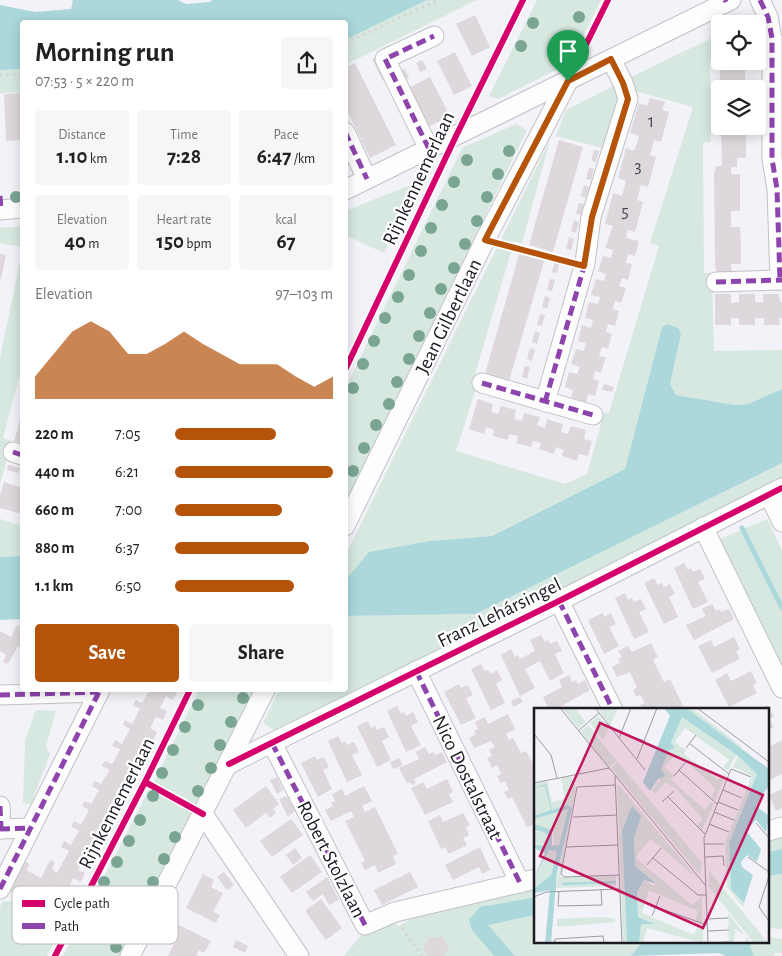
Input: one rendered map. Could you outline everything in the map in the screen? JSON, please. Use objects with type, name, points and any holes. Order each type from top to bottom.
[{"type":"street","points":[[716,282],[781,280],[777,189],[772,159],[772,38],[768,17],[760,0]]},
{"type":"street","points":[[348,189],[727,1]]},
{"type":"street","points":[[429,149],[385,59],[434,36]]},
{"type":"street","points":[[545,402],[584,266],[592,217],[628,99],[623,83],[611,59]]},
{"type":"street","name":"Jean Gilbertlaan","points":[[348,520],[485,240],[568,81]]},
{"type":"street","points":[[348,139],[367,180]]},
{"type":"street","points":[[0,196],[0,210],[20,208]]},
{"type":"street","points":[[482,383],[593,415]]},
{"type":"street","points":[[775,491],[782,522]]},
{"type":"street","name":"Franz Lehársingel","points":[[228,764],[559,601],[775,491]]},
{"type":"street","points":[[703,527],[782,688]]},
{"type":"street","points":[[559,601],[612,708]]},
{"type":"street","name":"Nico Dostalstraat","points":[[416,671],[528,881]]},
{"type":"street","points":[[0,695],[74,692]]},
{"type":"street","points":[[0,889],[98,692]]},
{"type":"street","points":[[166,886],[264,692]]},
{"type":"street","name":"Robert Stolzlaan","points":[[272,743],[365,925],[395,912],[528,881]]},
{"type":"street","points":[[0,806],[1,829],[30,828]]},
{"type":"street","points":[[203,814],[299,956]]},
{"type":"street","points":[[130,956],[136,944]]},
{"type":"path","points":[[348,42],[438,0]]},
{"type":"path","points":[[0,75],[20,74]]},
{"type":"path","points":[[485,240],[584,266]]},
{"type":"path","points":[[395,912],[398,923],[422,956]]},
{"type":"shaded area","points":[[427,0],[477,0],[348,64],[348,39]]},
{"type":"shaded area","points":[[537,0],[601,0],[570,63],[498,99],[489,96]]},
{"type":"shaded area","points":[[711,38],[711,142],[703,143],[704,273],[712,273],[714,351],[782,350],[782,389],[748,404],[735,405],[676,395],[670,384],[681,334],[667,325],[662,327],[625,469],[492,536],[429,541],[369,552],[348,577],[348,550],[550,140],[522,243],[514,242],[475,374],[480,376],[456,451],[565,484],[587,474],[604,413],[609,413],[659,246],[650,243],[693,107],[635,91],[629,78]]},
{"type":"shaded area","points":[[20,69],[20,92],[0,93],[0,70]]},
{"type":"shaded area","points":[[615,85],[620,98],[603,148],[556,136],[566,110]]},
{"type":"shaded area","points":[[516,124],[527,130],[348,497],[348,383],[462,148]]},
{"type":"shaded area","points":[[418,182],[384,253],[348,236],[348,210]]},
{"type":"shaded area","points":[[0,227],[20,227],[20,247],[0,243]]},
{"type":"shaded area","points":[[20,262],[20,374],[3,438],[12,441],[0,484],[0,358]]},
{"type":"shaded area","points":[[782,463],[782,482],[482,628],[278,733],[263,723],[278,692],[348,692],[348,616],[476,614]]},
{"type":"shaded area","points":[[0,519],[20,525],[20,556],[0,557]]},
{"type":"shaded area","points":[[767,519],[782,550],[782,683],[713,542]]},
{"type":"shaded area","points":[[198,692],[253,692],[198,805],[154,782]]},
{"type":"shaded area","points":[[36,710],[56,711],[46,746],[50,754],[31,804],[23,803],[25,740]]},
{"type":"shaded area","points":[[150,788],[194,813],[157,886],[99,886]]},
{"type":"shaded area","points":[[782,834],[782,849],[770,852],[770,837]]},
{"type":"shaded area","points":[[782,874],[782,929],[770,928],[770,876]]},
{"type":"shaded area","points":[[534,886],[534,897],[486,906],[476,911],[472,930],[494,956],[344,956],[364,931],[378,931],[394,923],[399,926],[415,916]]},
{"type":"shaded area","points":[[3,901],[12,901],[12,944],[53,944],[47,956],[0,956],[0,907]]},
{"type":"shaded area","points":[[534,915],[534,944],[640,944],[631,956],[515,956],[487,925]]},
{"type":"shaded area","points":[[770,937],[782,939],[782,953],[775,953],[774,956],[754,956],[749,946],[750,944],[770,944]]},
{"type":"shaded area","points":[[69,944],[127,944],[121,956],[63,956]]},
{"type":"water","points":[[73,0],[178,0],[186,4],[210,2],[212,0],[427,0],[348,39],[348,20],[20,20],[20,69],[0,70],[0,5],[35,12],[71,9]]},
{"type":"water","points":[[667,324],[678,328],[681,334],[670,384],[676,395],[735,405],[748,404],[782,389],[782,463],[476,614],[348,616],[348,577],[369,552],[429,541],[492,536],[625,469],[662,327]]},
{"type":"water","points":[[20,556],[20,619],[0,620],[0,557]]},
{"type":"water","points":[[782,849],[782,874],[770,876],[770,852]]},
{"type":"water","points":[[534,897],[534,915],[488,925],[515,956],[494,956],[472,930],[469,920],[480,907]]},
{"type":"water","points":[[640,944],[751,944],[754,956],[725,956],[719,953],[631,956]]},
{"type":"building","points":[[475,15],[490,47],[472,56],[456,24]]},
{"type":"building","points":[[455,52],[472,86],[454,95],[437,61]]},
{"type":"building","points":[[377,57],[388,78],[383,81],[372,59]]},
{"type":"building","points":[[422,60],[427,69],[420,72],[416,63]]},
{"type":"building","points":[[355,63],[396,145],[370,158],[348,112],[348,66]]},
{"type":"building","points":[[405,69],[409,78],[404,81],[399,71]]},
{"type":"building","points":[[720,70],[745,70],[745,80],[720,80]]},
{"type":"building","points":[[430,77],[450,116],[428,127],[408,88]]},
{"type":"building","points":[[20,93],[20,140],[6,141],[4,94]]},
{"type":"building","points":[[650,98],[665,102],[662,110],[669,112],[661,142],[654,140],[650,155],[656,157],[648,187],[641,185],[637,200],[643,202],[635,232],[628,230],[626,238],[639,241],[635,256],[628,254],[626,263],[632,264],[628,280],[622,278],[619,286],[626,288],[621,303],[615,301],[613,309],[619,311],[615,326],[608,324],[606,332],[612,334],[608,349],[602,347],[599,356],[606,357],[601,373],[595,371],[593,379],[599,381],[595,396],[588,394],[586,403],[571,398],[573,390],[565,387],[569,372],[577,374],[580,367],[571,364],[576,349],[584,351],[586,343],[578,341],[582,325],[591,328],[593,320],[585,318],[589,302],[598,304],[600,297],[591,295],[596,279],[604,281],[606,274],[598,271],[603,256],[611,258],[613,250],[605,248],[613,226],[605,224],[613,193],[622,196],[626,181],[618,178],[626,148],[634,151],[639,136],[630,133],[639,103],[647,106]]},
{"type":"building","points":[[721,135],[746,135],[746,158],[737,158],[737,167],[731,167],[731,174],[740,174],[740,211],[731,211],[731,227],[740,227],[741,246],[741,264],[731,264],[732,273],[717,273],[715,265],[714,174],[716,166],[722,166]]},
{"type":"building","points":[[559,140],[583,147],[553,252],[529,245]]},
{"type":"building","points":[[594,150],[599,151],[596,162],[591,161]]},
{"type":"building","points":[[589,168],[594,169],[591,180],[586,179]]},
{"type":"building","points":[[584,185],[589,187],[586,198],[581,196]]},
{"type":"building","points":[[579,203],[584,204],[581,215],[576,214]]},
{"type":"building","points":[[574,220],[579,222],[576,233],[571,231]]},
{"type":"building","points":[[569,237],[574,239],[571,250],[566,249]]},
{"type":"building","points":[[520,251],[545,258],[509,381],[485,374]]},
{"type":"building","points":[[0,254],[6,255],[1,279],[0,279]]},
{"type":"building","points":[[555,261],[560,262],[557,273],[552,272]]},
{"type":"building","points":[[550,279],[555,280],[552,291],[547,290]]},
{"type":"building","points":[[715,294],[731,294],[731,303],[739,302],[739,294],[755,294],[755,302],[763,302],[763,294],[779,294],[780,302],[782,302],[782,318],[779,318],[780,325],[764,325],[764,318],[755,318],[755,325],[739,325],[739,318],[731,318],[731,325],[715,325]]},
{"type":"building","points":[[545,296],[550,298],[547,309],[542,307]]},
{"type":"building","points":[[540,314],[545,315],[542,326],[537,325]]},
{"type":"building","points":[[535,331],[540,333],[537,344],[532,342]]},
{"type":"building","points":[[530,348],[535,350],[532,361],[527,359]]},
{"type":"building","points":[[525,366],[530,367],[527,379],[522,377]]},
{"type":"building","points":[[604,384],[614,387],[612,392],[602,390]]},
{"type":"building","points":[[478,399],[493,404],[491,412],[498,414],[501,406],[516,410],[514,419],[522,421],[524,413],[540,417],[537,425],[545,428],[547,419],[563,424],[561,432],[568,434],[571,426],[586,430],[584,439],[592,441],[588,456],[579,454],[577,461],[562,456],[564,450],[556,447],[554,454],[539,449],[541,443],[533,441],[531,447],[516,443],[518,436],[509,434],[508,440],[493,436],[494,430],[486,427],[484,434],[469,429]]},
{"type":"building","points":[[20,420],[20,442],[14,441]]},
{"type":"building","points":[[8,465],[20,468],[18,473],[7,470]]},
{"type":"building","points":[[4,482],[20,487],[20,513],[0,508],[0,495]]},
{"type":"building","points":[[684,563],[688,570],[691,568],[693,572],[700,569],[705,579],[698,582],[708,602],[693,609],[674,568]]},
{"type":"building","points":[[654,578],[658,585],[662,583],[664,587],[670,584],[675,594],[669,597],[678,617],[664,624],[644,583]]},
{"type":"building","points":[[625,593],[628,600],[632,598],[634,602],[641,599],[646,609],[639,612],[649,632],[634,639],[615,598]]},
{"type":"building","points":[[712,604],[716,611],[720,609],[721,612],[729,609],[734,619],[694,640],[686,625],[706,616],[702,609]]},
{"type":"building","points":[[603,613],[604,617],[611,613],[616,624],[609,627],[619,646],[604,654],[588,620]]},
{"type":"building","points":[[17,625],[20,627],[20,647],[18,646],[8,664],[3,662],[6,655],[0,651],[0,631],[11,637]]},
{"type":"building","points":[[541,635],[545,642],[548,640],[550,644],[557,641],[562,651],[555,654],[564,673],[550,681],[540,661],[525,669],[535,688],[520,696],[501,655],[511,649],[515,657],[518,655],[520,659],[535,651],[530,640]]},
{"type":"building","points":[[734,637],[740,649],[736,652],[740,659],[712,673],[698,646],[711,640],[714,647]]},
{"type":"building","points":[[651,643],[658,657],[653,660],[664,682],[670,679],[684,708],[642,708],[640,705],[645,703],[640,695],[636,697],[633,690],[637,687],[630,672],[617,677],[612,667],[620,663],[618,659],[622,657],[618,651],[628,646],[632,652]]},
{"type":"building","points":[[481,664],[485,671],[488,670],[491,674],[497,670],[502,680],[496,684],[505,703],[491,710],[471,669]]},
{"type":"building","points":[[751,671],[757,683],[753,685],[757,693],[729,707],[715,680],[727,673],[731,681]]},
{"type":"building","points":[[569,675],[572,682],[576,680],[578,684],[585,680],[590,690],[558,708],[548,708],[543,697],[562,687],[559,680]]},
{"type":"building","points":[[459,684],[461,688],[468,685],[473,695],[466,698],[476,718],[461,725],[444,692]]},
{"type":"building","points":[[149,692],[177,692],[173,700],[166,696],[160,708],[167,711],[163,720],[156,717],[150,728],[157,732],[153,741],[145,737],[140,748],[147,752],[142,761],[135,757],[129,768],[137,772],[132,781],[125,777],[119,789],[126,792],[122,801],[114,798],[109,809],[116,813],[112,821],[104,818],[99,829],[106,833],[101,842],[94,838],[88,849],[96,853],[91,862],[84,858],[78,870],[85,873],[81,882],[73,878],[70,886],[12,886],[12,892],[9,891],[24,861],[30,864],[26,870],[41,878],[50,860],[55,862],[52,869],[57,873],[69,851],[61,847],[64,841],[71,845],[79,830],[71,827],[74,821],[81,825],[89,810],[82,806],[84,801],[91,804],[99,790],[92,786],[95,781],[101,784],[110,770],[102,766],[105,761],[112,764],[120,749],[112,746],[115,740],[122,744],[130,729],[123,725],[125,720],[132,724],[140,709],[133,705],[136,700],[142,703]]},
{"type":"building","points":[[520,697],[523,702],[513,707],[511,701]]},
{"type":"building","points":[[397,706],[401,714],[404,712],[406,716],[413,712],[418,722],[411,726],[421,745],[406,752],[387,711]]},
{"type":"building","points":[[770,709],[774,717],[770,719]]},
{"type":"building","points":[[508,714],[515,729],[506,734],[509,740],[513,738],[521,753],[526,751],[534,766],[534,826],[527,827],[512,797],[508,799],[504,792],[509,790],[505,781],[500,783],[497,776],[501,774],[497,765],[492,768],[487,758],[492,756],[489,750],[495,747],[491,741],[474,748],[469,738],[476,734],[474,731],[478,729],[475,722],[485,717],[488,724]]},
{"type":"building","points":[[770,719],[774,727],[770,729]]},
{"type":"building","points":[[368,721],[371,728],[375,726],[377,730],[384,727],[389,737],[382,741],[391,760],[377,767],[357,726]]},
{"type":"building","points":[[338,736],[342,743],[345,741],[347,745],[354,742],[359,752],[352,755],[362,775],[347,782],[328,741]]},
{"type":"building","points":[[782,740],[782,774],[770,780],[770,746]]},
{"type":"building","points":[[425,747],[429,754],[433,752],[435,755],[442,752],[447,762],[414,779],[416,783],[412,785],[410,782],[407,783],[399,768],[419,759],[416,752]]},
{"type":"building","points":[[315,756],[317,760],[324,757],[329,767],[323,770],[332,789],[318,797],[301,763]]},
{"type":"building","points":[[399,758],[403,765],[393,769],[390,762]]},
{"type":"building","points":[[277,777],[283,790],[277,794],[270,780]]},
{"type":"building","points":[[447,779],[453,792],[449,794],[453,802],[425,815],[411,788],[423,782],[427,789]]},
{"type":"building","points":[[266,786],[279,804],[273,809],[276,813],[270,818],[266,813],[246,828],[233,810]]},
{"type":"building","points":[[364,786],[372,801],[362,806],[365,812],[375,807],[398,854],[393,856],[396,864],[378,873],[375,865],[365,870],[361,863],[365,861],[345,821],[354,817],[351,811],[331,821],[325,810],[333,806],[331,803],[335,801],[332,794],[342,789],[345,796]]},
{"type":"building","points":[[782,789],[782,808],[776,811],[770,795]]},
{"type":"building","points":[[287,796],[295,811],[288,817],[279,799]]},
{"type":"building","points":[[463,813],[470,825],[466,827],[469,835],[463,838],[467,845],[449,854],[445,847],[441,849],[428,821],[440,815],[443,822]]},
{"type":"building","points":[[291,819],[303,835],[272,857],[260,841]]},
{"type":"building","points":[[480,847],[490,870],[482,874],[479,867],[453,880],[445,865]]},
{"type":"building","points":[[295,848],[302,858],[293,865],[286,855]]},
{"type":"building","points":[[310,855],[322,872],[292,893],[280,877]]},
{"type":"building","points":[[224,872],[234,885],[227,890],[217,877]]},
{"type":"building","points":[[410,872],[418,887],[382,905],[374,890]]},
{"type":"building","points":[[203,874],[214,880],[211,887],[223,893],[213,912],[220,915],[216,923],[186,908]]},
{"type":"building","points":[[327,877],[339,900],[329,905],[323,894],[313,901],[306,892]]},
{"type":"building","points":[[321,899],[342,928],[327,939],[325,939],[306,912],[306,910]]},
{"type":"building","points":[[178,924],[211,941],[204,953],[199,950],[196,956],[168,956],[174,944],[178,944]]},
{"type":"building","points":[[442,937],[449,948],[444,956],[428,956],[423,949],[429,938]]},
{"type":"building","points":[[236,940],[248,946],[245,953],[233,947]]},
{"type":"waterway","points":[[742,528],[782,608]]},
{"type":"marked path","points":[[760,0],[768,17],[772,38],[772,159],[777,189],[780,280]]},
{"type":"marked path","points":[[429,149],[385,59],[434,36]]},
{"type":"marked path","points":[[545,402],[585,263],[591,217],[628,99],[623,83],[611,59]]},
{"type":"marked path","points":[[348,138],[367,179]]},
{"type":"marked path","points":[[0,196],[1,210]]},
{"type":"marked path","points":[[716,282],[782,280]]},
{"type":"marked path","points":[[482,383],[593,415]]},
{"type":"marked path","points":[[13,452],[20,454]]},
{"type":"marked path","points":[[559,601],[612,708]]},
{"type":"marked path","points":[[416,671],[520,883]]},
{"type":"marked path","points":[[0,695],[99,692]]},
{"type":"marked path","points":[[0,889],[99,692]]},
{"type":"marked path","points":[[272,743],[365,925]]},
{"type":"marked path","points":[[0,806],[1,829]]},
{"type":"marked path","points":[[0,829],[30,828]]},
{"type":"cycle path","name":"Rijnkennemerlaan","points":[[348,364],[523,0]]},
{"type":"cycle path","points":[[568,81],[608,0]]},
{"type":"cycle path","points":[[229,764],[559,601],[782,488]]},
{"type":"cycle path","name":"Rijnkennemerlaan","points":[[91,886],[189,692]]},
{"type":"cycle path","name":"Rijnkennemerlaan","points":[[145,782],[203,814]]},
{"type":"cycle path","name":"Rijnkennemerlaan","points":[[55,956],[61,944]]},
{"type":"route","points":[[611,59],[623,83],[628,99],[592,217],[584,266],[485,240],[568,81],[611,59]]}]
